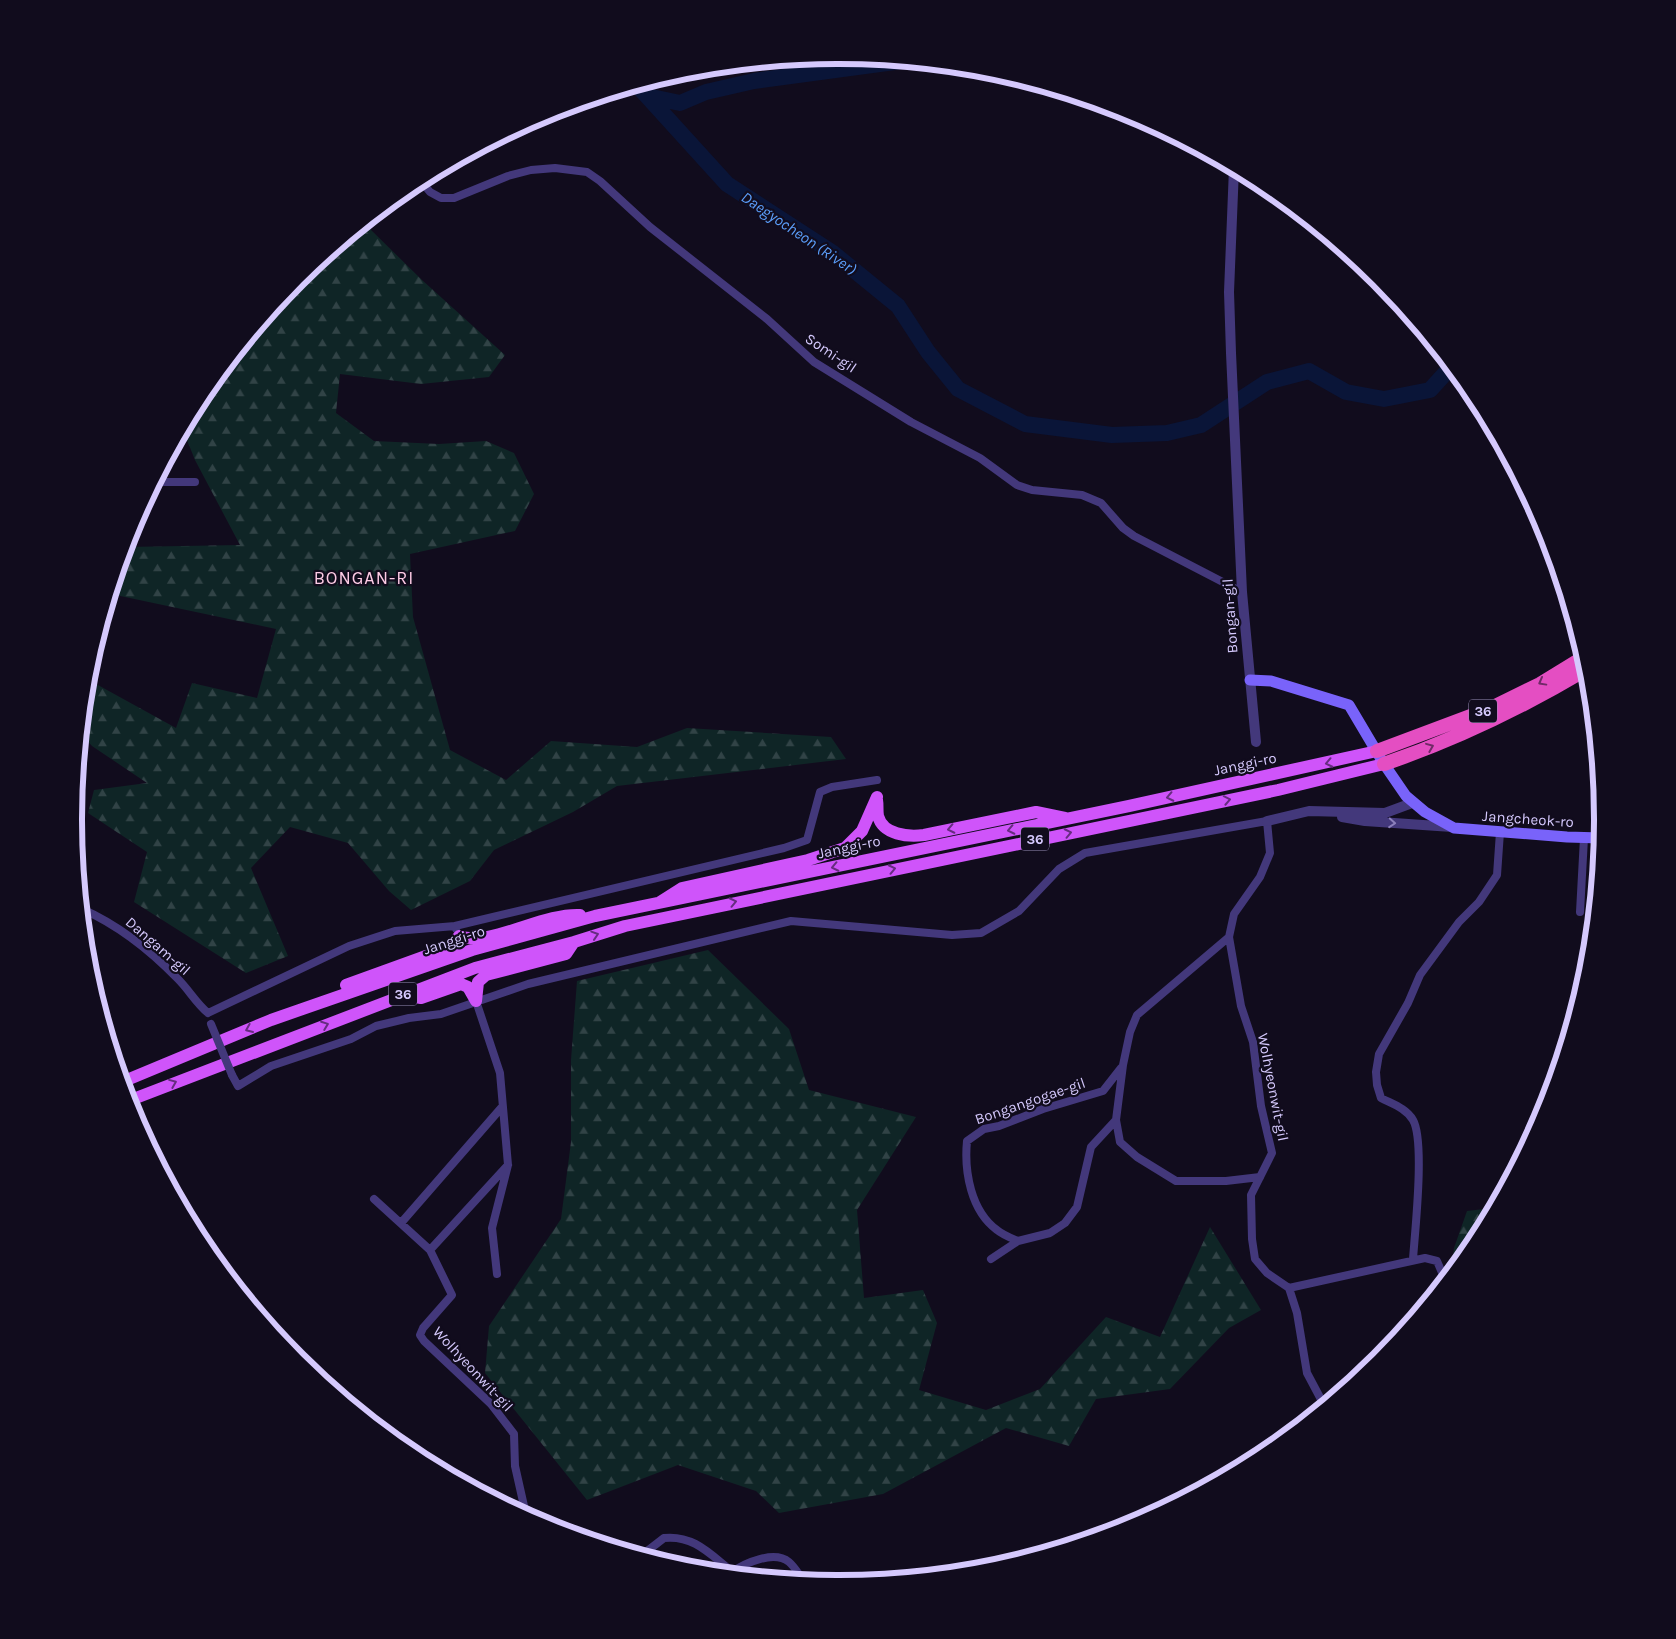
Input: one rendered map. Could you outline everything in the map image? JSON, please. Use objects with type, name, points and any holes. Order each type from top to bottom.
[{"type":"highway","name":"Janggi-ro","points":[[1377,751],[1489,709],[1540,684],[1577,662]]},
{"type":"highway","name":"Janggi-ro","points":[[1384,764],[1436,745],[1494,719],[1545,694],[1579,674]]},
{"type":"main road","points":[[1250,680],[1272,681],[1349,705],[1384,764],[1412,803],[1454,828]]},
{"type":"main road","name":"Janggi-ro","points":[[129,1079],[271,1020],[472,950],[595,916],[1068,819],[1377,751]]},
{"type":"main road","name":"Janggi-ro","points":[[136,1098],[400,995],[475,968],[574,942],[625,926],[1278,790],[1384,764]]},
{"type":"main road","points":[[657,904],[682,888],[808,860],[845,848],[862,831],[877,797],[878,817],[883,824],[905,836],[924,835],[1036,812],[1046,812],[1068,819]]},
{"type":"main road","name":"Jangcheok-ro","points":[[1454,828],[1593,838]]},
{"type":"main road","points":[[271,1020],[287,1006],[451,947],[457,931],[468,939],[483,938],[569,915],[595,916]]},
{"type":"main road","points":[[476,1001],[478,982],[486,975],[566,954],[574,942]]},
{"type":"main road","points":[[400,995],[421,998],[461,984],[468,987],[476,1001]]},
{"type":"street","name":"Somi-gil","points":[[425,186],[430,192],[441,198],[454,198],[508,176],[531,170],[555,168],[587,172],[600,181],[650,227],[734,291],[814,362],[911,422],[980,458],[1018,485],[1032,490],[1092,498],[1101,503],[1123,528],[1134,536],[1242,592]]},
{"type":"street","name":"Bongan-gil","points":[[1234,176],[1229,292],[1242,592],[1256,742]]},
{"type":"street","points":[[162,482],[195,482]]},
{"type":"street","points":[[877,780],[832,787],[820,792],[807,840],[784,848],[457,931],[396,931],[349,946],[208,1013],[211,1024],[238,1086],[271,1066],[351,1039],[376,1026],[409,1018],[441,1014],[528,984],[791,920],[952,935],[981,933],[1019,912],[1059,869],[1086,853],[1267,821],[1309,811],[1382,813],[1393,812],[1412,803]]},
{"type":"street","points":[[1309,811],[1365,821],[1454,828]]},
{"type":"street","name":"Wolhyeonwit-gil","points":[[1267,821],[1270,853],[1260,878],[1234,914],[1229,937],[1241,1006],[1253,1042],[1261,1106],[1272,1153],[1251,1195],[1252,1240],[1255,1259],[1267,1273],[1289,1288]]},
{"type":"street","points":[[1413,1259],[1419,1161],[1417,1132],[1413,1119],[1403,1109],[1381,1098],[1377,1085],[1379,1054],[1408,1003],[1420,976],[1459,922],[1479,902],[1497,875],[1500,832]]},
{"type":"street","points":[[1580,912],[1584,838]]},
{"type":"street","name":"Dangam-gil","points":[[88,912],[127,934],[179,980],[194,1001],[208,1013]]},
{"type":"street","name":"Bongangogae-gil","points":[[1116,1120],[1123,1066],[1130,1032],[1137,1014],[1229,937]]},
{"type":"street","points":[[476,1001],[500,1073],[508,1165],[492,1228],[497,1274]]},
{"type":"street","name":"Bongangogae-gil","points":[[1018,1241],[996,1230],[977,1206],[968,1174],[967,1142],[984,1129],[999,1126],[1043,1109],[1103,1091],[1123,1066]]},
{"type":"street","points":[[401,1223],[502,1107]]},
{"type":"street","points":[[1116,1120],[1120,1142],[1136,1157],[1176,1181],[1226,1181],[1260,1176]]},
{"type":"street","points":[[991,1259],[1018,1241],[1050,1233],[1065,1223],[1077,1207],[1091,1147],[1116,1120]]},
{"type":"street","points":[[374,1199],[430,1250],[508,1165]]},
{"type":"street","name":"Wolhyeonwit-gil","points":[[430,1250],[452,1296],[423,1328],[420,1335],[424,1341],[491,1404],[514,1434],[514,1466],[524,1506]]},
{"type":"street","points":[[1322,1400],[1307,1373],[1297,1313],[1289,1288],[1413,1259],[1425,1258],[1437,1261],[1443,1273]]},
{"type":"street","points":[[648,1550],[664,1538],[688,1539],[699,1545],[726,1567]]},
{"type":"street","points":[[737,1569],[743,1564],[776,1558],[788,1561],[799,1574]]},
{"type":"green space","points":[[369,227],[422,280],[505,355],[489,377],[421,384],[340,374],[336,413],[374,441],[439,444],[486,441],[514,453],[534,494],[515,531],[410,554],[413,617],[450,750],[506,780],[551,741],[637,747],[687,728],[831,737],[846,759],[617,786],[573,812],[494,850],[470,881],[411,910],[389,891],[348,843],[290,827],[251,868],[288,956],[246,973],[134,902],[147,852],[88,813],[94,790],[147,783],[92,746],[87,741],[95,683],[176,728],[192,683],[257,698],[276,629],[117,595],[134,547],[240,545],[195,460],[186,438],[238,359],[304,285],[340,251]]},
{"type":"green space","points":[[708,950],[789,1029],[809,1090],[916,1117],[857,1210],[864,1298],[923,1290],[937,1323],[919,1390],[986,1410],[1040,1389],[1106,1317],[1160,1337],[1210,1227],[1261,1310],[1229,1328],[1170,1389],[1096,1399],[1069,1446],[1006,1428],[883,1494],[779,1513],[756,1491],[678,1465],[587,1500],[485,1373],[489,1326],[561,1219],[571,1142],[571,1060],[577,981]]},
{"type":"green space","points":[[1484,1210],[1453,1258],[1454,1248],[1467,1211]]},
{"type":"waterway","points":[[647,96],[680,103],[706,92],[754,81],[874,65]]},
{"type":"waterway","name":"Daegyocheon (River)","points":[[642,90],[727,184],[833,253],[898,306],[928,352],[958,389],[1025,424],[1112,435],[1167,433],[1201,425],[1267,382],[1309,371],[1346,392],[1384,399],[1430,390],[1447,372]]},
{"type":"district","name":"BONGAN-RI","points":[[364,578]]}]
